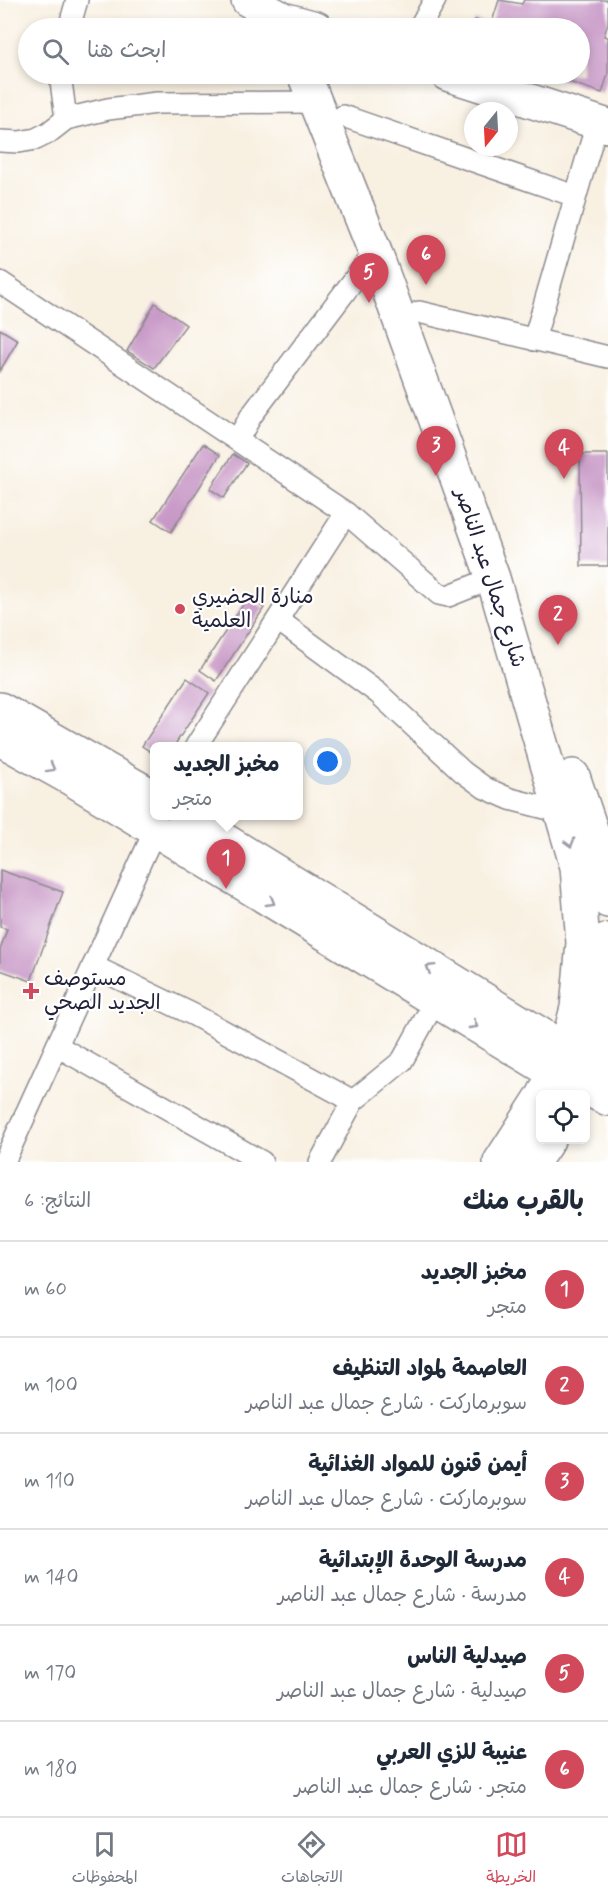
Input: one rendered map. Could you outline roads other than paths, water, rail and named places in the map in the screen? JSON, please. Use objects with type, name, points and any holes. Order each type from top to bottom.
[{"type":"main road","points":[[248,0],[294,18]]},
{"type":"main road","points":[[478,84],[603,124]]},
{"type":"main road","name":"شارع جمال عبد الناصر","points":[[322,91],[375,252],[493,578],[600,945],[603,1022],[575,1081],[500,1162]]},
{"type":"main road","name":"شارع جمال عبد الناصر","points":[[322,91],[419,312],[461,423],[601,844],[608,901]]},
{"type":"main road","points":[[0,709],[150,795]]},
{"type":"main road","points":[[0,739],[155,830],[435,1001],[575,1081]]},
{"type":"main road","points":[[191,820],[575,1081]]},
{"type":"main road","points":[[532,1162],[545,1144]]},
{"type":"street","points":[[72,18],[77,0]]},
{"type":"street","points":[[425,18],[435,0]]},
{"type":"street","points":[[61,84],[66,119]]},
{"type":"street","points":[[0,141],[19,142],[36,139],[66,119],[108,108],[322,91],[575,196]]},
{"type":"street","points":[[534,340],[575,196],[603,124]]},
{"type":"street","points":[[238,439],[252,416],[375,252]]},
{"type":"street","points":[[0,282],[346,513],[444,597],[493,578]]},
{"type":"street","points":[[419,312],[608,357]]},
{"type":"street","points":[[199,742],[346,513]]},
{"type":"street","points":[[278,620],[378,693],[463,772],[485,788],[510,799],[561,812]]},
{"type":"street","points":[[4,1162],[155,830]]},
{"type":"street","points":[[93,966],[194,1015],[353,1101]]},
{"type":"street","points":[[320,1162],[353,1101],[402,1061],[435,1001]]},
{"type":"street","points":[[57,1046],[262,1162]]},
{"type":"place","name":"عنيبة للزي العربي","points":[[426,285]]},
{"type":"place","name":"صيدلية الناس","points":[[369,303]]},
{"type":"place","name":"أيمن قنون للمواد الغذائية","points":[[436,476]]},
{"type":"place","name":"مدرسة الوحدة الإبتدائية","points":[[564,479]]},
{"type":"place","name":"منارة الحضيري العلمية","points":[[180,609]]},
{"type":"place","name":"العاصمة لمواد التنظيف","points":[[558,645]]},
{"type":"place","name":"مخبز الجديد","points":[[226,889]]},
{"type":"place","name":"مستوصف الجديد الصحي","points":[[31,991]]}]
